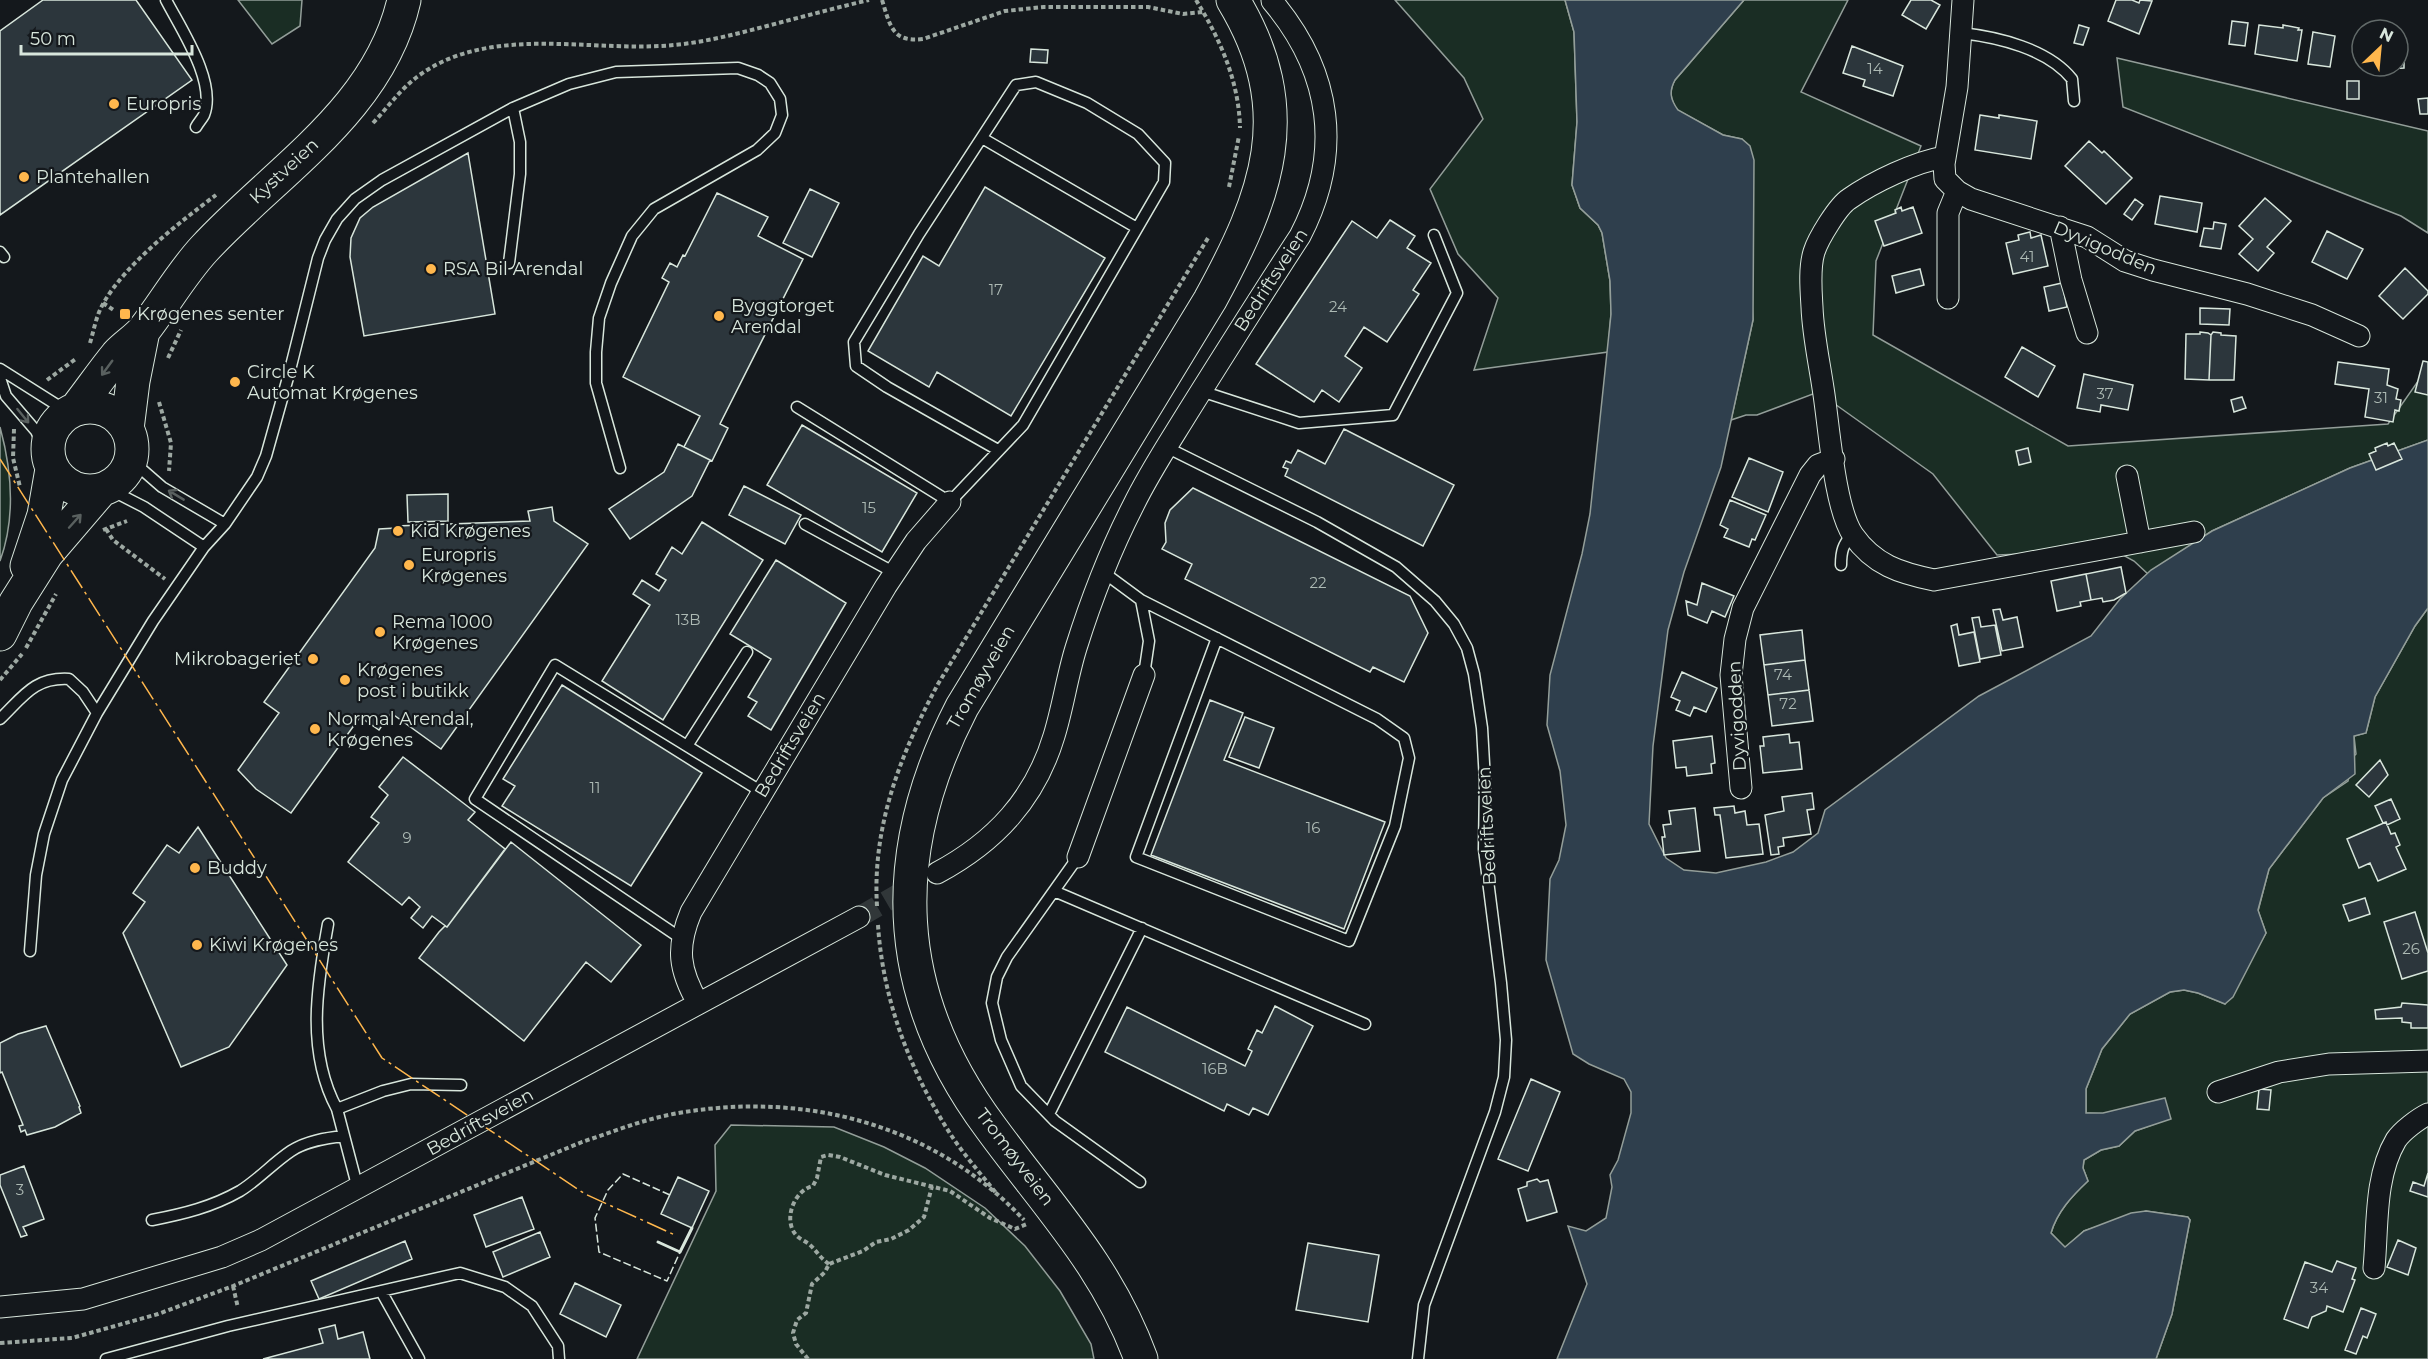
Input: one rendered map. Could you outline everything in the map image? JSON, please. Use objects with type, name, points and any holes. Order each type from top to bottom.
[{"type":"main road","name":"Kystveien","points":[[72,411],[116,357],[143,331],[170,291],[205,249],[315,142],[366,86],[389,45],[404,0]]},
{"type":"main road","name":"Tromøyveien","points":[[1141,1359],[1122,1311],[1103,1277],[1066,1223],[990,1128],[962,1085],[945,1053],[924,999],[915,960],[910,902],[911,863],[921,806],[933,768],[962,707],[1210,300],[1238,249],[1256,208],[1269,151],[1270,118],[1267,86],[1259,57],[1233,0]]},
{"type":"main road","name":"Kystveien","points":[[129,444],[133,381],[143,331]]},
{"type":"main road","points":[[0,634],[16,602],[47,553],[104,489],[122,477],[129,444],[109,411],[92,407],[72,411],[52,430],[44,515],[16,602]]},
{"type":"main road","points":[[50,461],[68,486],[90,492],[104,489]]},
{"type":"street","points":[[1948,298],[1947,213],[1957,191],[1945,179],[1944,157],[1957,87],[1963,0]]},
{"type":"street","name":"Bedriftsveien","points":[[937,873],[968,855],[999,831],[1029,794],[1043,767],[1054,735],[1076,650],[1103,572],[1133,505],[1166,447],[1300,236],[1309,218],[1323,173],[1326,123],[1323,98],[1316,74],[1302,43],[1288,20],[1272,1]]},
{"type":"street","points":[[1944,157],[1932,159],[1888,178],[1847,200],[1825,231],[1814,252],[1812,309],[1838,493],[1846,524],[1852,534],[1863,548],[1893,570],[1934,580],[2194,532]]},
{"type":"street","name":"Dyvigodden","points":[[1957,191],[1971,199],[2087,237],[2125,261],[2247,294],[2312,315],[2359,336]]},
{"type":"street","points":[[2060,227],[2071,280],[2087,333]]},
{"type":"street","name":"Dyvigodden","points":[[1741,788],[1731,675],[1735,639],[1743,608],[1810,475],[1818,465],[1834,459]]},
{"type":"street","points":[[2127,476],[2140,542]]},
{"type":"street","name":"Bedriftsveien","points":[[698,1003],[688,986],[680,951],[683,932],[702,893],[894,573],[916,542],[950,502]]},
{"type":"street","points":[[1078,857],[1144,675]]},
{"type":"street","name":"Bedriftsveien","points":[[0,1306],[83,1299],[222,1257],[271,1235],[859,917]]},
{"type":"street","points":[[2218,1092],[2279,1072],[2330,1064],[2428,1061]]},
{"type":"street","points":[[2374,1268],[2381,1187],[2387,1160],[2397,1138],[2428,1114]]},
{"type":"lane","points":[[166,0],[201,69],[205,84],[204,115],[196,127]]},
{"type":"lane","points":[[1961,33],[1976,34],[2018,46],[2053,62],[2072,79],[2074,101]]},
{"type":"lane","points":[[30,951],[36,875],[51,807],[62,780],[97,713],[176,587],[204,547],[252,488],[266,456],[318,258],[337,219],[355,199],[382,180],[513,108],[569,84],[616,72],[738,68],[758,75],[770,83],[780,99],[782,115],[775,133],[757,150],[654,209],[632,236],[611,283],[599,318],[596,383],[620,468]]},
{"type":"lane","points":[[797,407],[950,502],[1023,425],[1164,182],[1165,163],[1138,134],[1087,103],[1036,82],[1017,85],[919,234],[854,342],[856,366],[887,387],[998,450]]},
{"type":"lane","points":[[509,263],[520,174],[520,142],[513,108]]},
{"type":"lane","points":[[982,138],[1137,228]]},
{"type":"lane","points":[[1201,391],[1299,423],[1393,415],[1457,293],[1434,235]]},
{"type":"lane","points":[[0,369],[72,411]]},
{"type":"lane","points":[[0,378],[6,396],[36,431],[50,461]]},
{"type":"lane","points":[[129,444],[162,487],[225,524]]},
{"type":"lane","name":"Bedriftsveien","points":[[1166,447],[1317,522],[1396,567],[1435,601],[1454,624],[1467,648],[1474,674],[1482,728],[1485,780],[1484,849],[1501,983],[1506,1040],[1504,1077],[1495,1112],[1424,1305],[1419,1359]]},
{"type":"lane","points":[[104,489],[144,507],[204,547]]},
{"type":"lane","points":[[805,524],[894,573]]},
{"type":"lane","points":[[1841,565],[1841,551],[1852,534]]},
{"type":"lane","points":[[1103,572],[1141,600],[1217,638],[1377,719],[1404,738],[1409,758],[1395,826],[1349,941],[1136,857],[1217,638]]},
{"type":"lane","points":[[1141,600],[1149,641],[1144,675]]},
{"type":"lane","points":[[687,746],[747,652]]},
{"type":"lane","points":[[682,939],[475,799],[555,665],[762,792]]},
{"type":"lane","points":[[0,719],[30,688],[52,678],[69,679],[83,692],[97,713]]},
{"type":"lane","points":[[1078,857],[1007,957],[996,977],[992,1003],[1001,1040],[1021,1086],[1048,1114],[1140,1182]]},
{"type":"lane","points":[[1054,891],[1365,1024]]},
{"type":"lane","points":[[328,924],[320,971],[316,1017],[319,1056],[328,1093],[337,1109],[358,1189]]},
{"type":"lane","points":[[1048,1114],[1142,928]]},
{"type":"lane","points":[[337,1109],[383,1091],[411,1084],[461,1085]]},
{"type":"lane","points":[[152,1220],[190,1213],[224,1200],[243,1189],[293,1149],[321,1138],[344,1136]]},
{"type":"lane","points":[[106,1359],[228,1326],[459,1273],[505,1287],[532,1306],[558,1346],[559,1359]]},
{"type":"lane","points":[[381,1291],[419,1359]]},
{"type":"path","points":[[882,0],[894,31],[902,38],[912,40],[923,39],[978,18],[1005,11],[1044,7],[1148,7],[1183,14],[1203,12]]},
{"type":"path","points":[[85,350],[103,303],[114,286],[174,227],[220,191]]},
{"type":"path","points":[[103,303],[115,311]]},
{"type":"path","points":[[42,384],[82,355]]},
{"type":"path","points":[[14,423],[13,459],[20,490]]},
{"type":"path","points":[[106,530],[113,540],[176,587]]},
{"type":"path","points":[[0,1344],[72,1338],[158,1314],[233,1286],[582,1142],[663,1117],[734,1106],[802,1109],[857,1118],[904,1135],[955,1163],[996,1193],[1035,1232]]},
{"type":"path","points":[[829,1264],[818,1257],[809,1244],[797,1236],[790,1218],[800,1192],[813,1186],[818,1178],[821,1156],[840,1157],[885,1175],[950,1191],[990,1218],[1015,1228],[1027,1224]]},
{"type":"path","points":[[808,1359],[796,1344],[793,1333],[797,1320],[806,1313],[812,1284],[825,1272],[829,1264],[862,1251],[876,1242],[891,1239],[909,1230],[924,1217],[932,1186]]},
{"type":"green space","points":[[238,0],[302,0],[300,26],[272,44]]},
{"type":"green space","points":[[1395,0],[1565,0],[1574,32],[1577,122],[1572,185],[1580,208],[1598,225],[1602,233],[1610,281],[1611,314],[1608,352],[1474,370],[1498,298],[1458,254],[1430,189],[1483,119],[1464,78]]},
{"type":"green space","points":[[1744,0],[1848,0],[1801,92],[1921,146],[1876,261],[1873,335],[2068,446],[2388,424],[2428,367],[2428,440],[2350,468],[2212,531],[2148,574],[2134,561],[2114,550],[1997,555],[1933,474],[1818,392],[1757,415],[1746,415],[1731,420],[1753,320],[1742,139],[1723,135],[1677,110],[1671,91],[1675,80]]},
{"type":"green space","points":[[2117,58],[2428,131],[2428,233],[2401,216],[2123,107]]},
{"type":"green space","points":[[0,427],[7,460],[10,511],[0,561]]},
{"type":"green space","points":[[2428,608],[2428,1359],[2156,1359],[2172,1314],[2190,1220],[2187,1217],[2146,1211],[2084,1231],[2065,1248],[2051,1233],[2066,1205],[2088,1181],[2083,1168],[2084,1160],[2101,1150],[2119,1146],[2135,1131],[2171,1118],[2086,1113],[2086,1089],[2102,1049],[2130,1014],[2170,992],[2184,990],[2225,1004],[2266,933],[2258,911],[2269,869],[2323,798],[2348,781],[2353,757],[2356,754],[2354,736],[2366,733],[2375,697],[2415,626]]},
{"type":"green space","points":[[731,1125],[834,1127],[884,1147],[925,1168],[985,1208],[1025,1246],[1060,1291],[1091,1344],[1094,1359],[637,1359],[716,1191],[715,1145]]},
{"type":"water","points":[[1565,0],[1744,0],[1675,80],[1671,91],[1673,102],[1678,110],[1723,135],[1742,139],[1750,146],[1754,160],[1753,320],[1721,467],[1684,572],[1668,630],[1653,746],[1649,824],[1666,858],[1684,870],[1716,873],[1766,862],[1793,852],[1818,833],[1825,810],[1979,696],[2091,636],[2120,599],[2151,570],[2212,531],[2350,468],[2428,440],[2428,608],[2415,626],[2375,697],[2366,733],[2354,736],[2355,774],[2323,798],[2269,869],[2258,910],[2266,933],[2233,997],[2225,1004],[2198,993],[2184,990],[2170,992],[2130,1014],[2102,1049],[2086,1089],[2086,1113],[2103,1113],[2165,1098],[2171,1119],[2135,1131],[2119,1146],[2101,1150],[2084,1160],[2083,1168],[2088,1181],[2066,1205],[2051,1233],[2065,1247],[2084,1231],[2131,1213],[2146,1211],[2188,1217],[2190,1220],[2172,1314],[2156,1359],[1557,1359],[1587,1284],[1568,1226],[1586,1231],[1606,1218],[1612,1187],[1610,1175],[1618,1160],[1631,1113],[1631,1092],[1624,1079],[1589,1064],[1573,1054],[1546,960],[1550,879],[1559,860],[1566,825],[1560,771],[1547,725],[1550,675],[1582,554],[1590,514],[1611,314],[1610,281],[1602,233],[1598,225],[1580,208],[1572,185],[1577,122],[1574,32]]},
{"type":"building","points":[[43,0],[136,0],[192,80],[0,215],[0,31]]},
{"type":"building","points":[[1911,0],[1931,0],[1940,5],[1926,29],[1902,15]]},
{"type":"building","points":[[2116,0],[2132,0],[2139,3],[2140,0],[2152,1],[2139,34],[2108,21]]},
{"type":"building","points":[[2232,21],[2248,23],[2245,46],[2229,44]]},
{"type":"building","points":[[2079,25],[2089,28],[2083,45],[2074,43]]},
{"type":"building","points":[[2259,25],[2283,28],[2283,25],[2302,30],[2297,61],[2255,54]]},
{"type":"building","points":[[2313,32],[2335,36],[2330,67],[2308,64]]},
{"type":"building","points":[[1852,46],[1903,66],[1893,96],[1863,86],[1865,80],[1843,73]]},
{"type":"building","points":[[1031,49],[1048,50],[1047,63],[1030,62]]},
{"type":"building","points":[[2347,81],[2359,81],[2359,99],[2347,99]]},
{"type":"building","points":[[2428,98],[2428,114],[2420,114],[2418,99]]},
{"type":"building","points":[[1980,115],[1999,118],[1999,115],[2037,121],[2031,159],[1975,150]]},
{"type":"building","points":[[2089,141],[2102,153],[2104,151],[2132,178],[2106,204],[2065,166]]},
{"type":"building","points":[[468,153],[495,314],[364,336],[350,257],[351,238],[360,218],[373,207]]},
{"type":"building","points":[[985,187],[1105,258],[1011,416],[937,372],[929,387],[868,351],[923,256],[939,266]]},
{"type":"building","points":[[810,189],[839,203],[812,257],[783,243]]},
{"type":"building","points":[[717,193],[768,217],[758,236],[803,259],[720,424],[728,428],[712,461],[684,447],[700,416],[623,377],[669,282],[662,278],[670,263],[677,267],[683,255],[685,256]]},
{"type":"building","points":[[2160,196],[2202,203],[2197,232],[2155,224]]},
{"type":"building","points":[[2265,198],[2291,221],[2267,247],[2274,253],[2258,271],[2239,254],[2253,239],[2239,226]]},
{"type":"building","points":[[2135,199],[2143,205],[2132,220],[2124,214]]},
{"type":"building","points":[[1901,207],[1902,211],[1913,207],[1922,233],[1884,246],[1875,221],[1896,213],[1895,210]]},
{"type":"building","points":[[1390,220],[1415,236],[1407,248],[1431,263],[1413,290],[1419,294],[1387,342],[1364,327],[1345,356],[1362,368],[1339,402],[1322,390],[1314,402],[1256,364],[1352,221],[1377,238]]},
{"type":"building","points":[[2214,222],[2226,224],[2221,249],[2200,246],[2204,228],[2213,229]]},
{"type":"building","points":[[2327,231],[2363,249],[2347,279],[2312,262]]},
{"type":"building","points":[[2030,232],[2031,238],[2041,235],[2048,266],[2013,274],[2006,243],[2019,240],[2018,235]]},
{"type":"building","points":[[2405,268],[2428,291],[2428,294],[2403,319],[2379,296]]},
{"type":"building","points":[[1920,269],[1924,285],[1896,293],[1892,276]]},
{"type":"building","points":[[2062,283],[2067,307],[2049,311],[2044,287]]},
{"type":"building","points":[[2200,308],[2230,309],[2229,325],[2200,324]]},
{"type":"building","points":[[2200,332],[2211,335],[2209,380],[2185,379],[2186,334],[2200,334]]},
{"type":"building","points":[[2213,332],[2236,336],[2234,380],[2209,380]]},
{"type":"building","points":[[2022,347],[2055,366],[2038,397],[2005,377]]},
{"type":"building","points":[[2423,361],[2428,362],[2428,395],[2415,392]]},
{"type":"building","points":[[2338,362],[2389,369],[2387,385],[2398,389],[2396,399],[2401,400],[2399,411],[2395,410],[2393,422],[2365,417],[2369,389],[2335,384]]},
{"type":"building","points":[[2084,374],[2133,385],[2128,410],[2101,405],[2100,412],[2077,408]]},
{"type":"building","points":[[2242,397],[2246,408],[2234,412],[2231,400]]},
{"type":"building","points":[[802,425],[917,493],[882,552],[767,485]]},
{"type":"building","points":[[1344,429],[1454,485],[1423,546],[1285,476],[1288,469],[1283,467],[1286,461],[1291,463],[1298,450],[1325,464]]},
{"type":"building","points":[[2387,443],[2388,446],[2394,443],[2402,459],[2376,470],[2369,454],[2376,451],[2375,448]]},
{"type":"building","points":[[678,444],[710,460],[692,496],[630,539],[609,509],[664,472]]},
{"type":"building","points":[[2028,448],[2031,462],[2019,465],[2016,451]]},
{"type":"building","points":[[1749,458],[1783,472],[1768,512],[1732,497]]},
{"type":"building","points":[[744,486],[801,515],[785,544],[729,515]]},
{"type":"building","points":[[1193,488],[1410,596],[1428,633],[1404,682],[1373,667],[1370,672],[1185,579],[1192,564],[1162,549],[1166,542],[1165,523],[1170,510]]},
{"type":"building","points":[[448,494],[448,521],[408,522],[407,495]]},
{"type":"building","points":[[1730,500],[1766,515],[1755,540],[1752,539],[1749,547],[1724,537],[1728,529],[1720,525]]},
{"type":"building","points":[[552,507],[554,521],[588,544],[441,749],[391,713],[379,730],[360,717],[291,813],[256,789],[238,770],[279,713],[264,702],[375,548],[379,529],[396,528],[396,526],[530,521],[528,511]]},
{"type":"building","points":[[702,522],[763,560],[663,720],[602,681],[650,605],[633,594],[642,580],[659,591],[666,580],[656,574],[672,547],[682,554]]},
{"type":"building","points":[[776,560],[846,603],[771,730],[748,716],[757,702],[748,697],[771,659],[730,634]]},
{"type":"building","points":[[2121,567],[2126,593],[2114,600],[2103,602],[2102,598],[2091,600],[2086,574]]},
{"type":"building","points":[[2086,574],[2091,600],[2080,602],[2081,606],[2057,611],[2051,581]]},
{"type":"building","points":[[1702,583],[1734,596],[1725,617],[1712,611],[1707,623],[1688,615],[1686,601],[1697,605]]},
{"type":"building","points":[[2000,609],[2003,620],[2017,617],[2023,647],[2002,651],[1993,610]]},
{"type":"building","points":[[1979,617],[1981,627],[1995,625],[2001,655],[1980,659],[1972,618]]},
{"type":"building","points":[[1957,624],[1959,635],[1974,632],[1980,662],[1959,666],[1951,626]]},
{"type":"building","points":[[1802,630],[1805,660],[1764,665],[1760,635]]},
{"type":"building","points":[[1805,660],[1809,690],[1768,695],[1764,665]]},
{"type":"building","points":[[1682,672],[1717,688],[1706,712],[1694,707],[1690,716],[1676,710],[1680,701],[1671,697]]},
{"type":"building","points":[[562,685],[702,773],[631,886],[502,806],[515,786],[503,779]]},
{"type":"building","points":[[1809,690],[1813,721],[1772,726],[1768,695]]},
{"type":"building","points":[[1210,700],[1243,713],[1224,760],[1385,822],[1344,929],[1151,855]]},
{"type":"building","points":[[1245,717],[1274,728],[1259,768],[1229,757]]},
{"type":"building","points":[[1789,734],[1790,743],[1799,742],[1802,769],[1763,773],[1760,746],[1764,746],[1763,737]]},
{"type":"building","points":[[1712,736],[1715,763],[1711,764],[1712,773],[1687,776],[1686,767],[1676,768],[1673,741]]},
{"type":"building","points":[[403,757],[475,812],[468,820],[505,849],[447,927],[432,916],[423,928],[411,918],[420,907],[409,897],[402,905],[348,862],[379,823],[371,817],[388,795],[379,787]]},
{"type":"building","points":[[2380,760],[2388,775],[2369,797],[2356,785]]},
{"type":"building","points":[[1812,793],[1814,809],[1807,810],[1811,834],[1783,838],[1784,846],[1778,847],[1779,854],[1771,855],[1765,815],[1784,811],[1782,797]]},
{"type":"building","points":[[2391,799],[2400,819],[2387,825],[2386,822],[2383,823],[2375,806]]},
{"type":"building","points":[[1734,806],[1735,813],[1745,811],[1747,825],[1759,824],[1763,854],[1726,858],[1720,815],[1715,815],[1714,808]]},
{"type":"building","points":[[1695,808],[1700,851],[1664,855],[1663,825],[1671,824],[1669,811]]},
{"type":"building","points":[[2386,822],[2391,834],[2395,833],[2400,845],[2396,847],[2406,869],[2378,881],[2370,863],[2359,868],[2347,839]]},
{"type":"building","points":[[198,827],[287,965],[229,1047],[181,1067],[123,933],[145,902],[133,893],[167,845],[179,853]]},
{"type":"building","points":[[511,842],[641,945],[611,982],[586,962],[524,1041],[419,958],[439,932],[445,926],[447,927]]},
{"type":"building","points":[[2365,898],[2370,914],[2349,921],[2343,905]]},
{"type":"building","points":[[2415,912],[2428,953],[2428,971],[2402,979],[2384,922]]},
{"type":"building","points":[[2402,1003],[2428,1005],[2428,1028],[2411,1028],[2411,1023],[2402,1022],[2402,1018],[2376,1019],[2375,1010],[2401,1007]]},
{"type":"building","points":[[1275,1006],[1313,1026],[1268,1115],[1253,1108],[1249,1115],[1227,1104],[1224,1111],[1105,1052],[1127,1007],[1245,1066],[1252,1051],[1248,1049],[1257,1030],[1262,1033]]},
{"type":"building","points":[[46,1026],[81,1113],[55,1127],[27,1135],[25,1130],[21,1132],[19,1126],[23,1125],[2,1072],[0,1073],[0,1043],[18,1034]]},
{"type":"building","points":[[1531,1079],[1560,1092],[1528,1171],[1498,1159]]},
{"type":"building","points":[[2259,1089],[2271,1090],[2269,1110],[2257,1109]]},
{"type":"building","points":[[24,1166],[44,1219],[23,1227],[27,1235],[21,1237],[0,1185],[0,1175]]},
{"type":"building","points":[[2428,1173],[2428,1197],[2410,1191],[2413,1182],[2424,1186]]},
{"type":"building","points":[[678,1177],[709,1191],[692,1228],[661,1214]]},
{"type":"building","points":[[1537,1179],[1540,1182],[1548,1180],[1557,1212],[1527,1221],[1518,1189],[1527,1186],[1527,1182]]},
{"type":"building","points":[[522,1197],[534,1229],[486,1247],[474,1215]]},
{"type":"building","points":[[540,1232],[550,1257],[503,1277],[493,1252]]},
{"type":"building","points":[[2398,1240],[2416,1248],[2408,1275],[2387,1267]]},
{"type":"building","points":[[405,1241],[412,1259],[319,1299],[311,1281]]},
{"type":"building","points":[[1308,1243],[1379,1255],[1368,1322],[1296,1310]]},
{"type":"building","points":[[2337,1261],[2356,1268],[2352,1279],[2355,1280],[2343,1312],[2327,1306],[2326,1311],[2312,1317],[2308,1328],[2284,1319],[2305,1262],[2332,1272]]},
{"type":"building","points":[[575,1283],[621,1305],[606,1337],[560,1314]]},
{"type":"building","points":[[2361,1308],[2376,1314],[2367,1338],[2363,1336],[2356,1354],[2345,1350]]},
{"type":"building","points":[[335,1325],[338,1339],[363,1332],[370,1359],[263,1359],[323,1343],[319,1329]]},
{"type":"tunnel","points":[[859,917],[918,883]]},
{"type":"fence","points":[[670,1195],[623,1174],[608,1190],[595,1218],[599,1252],[667,1281],[680,1252]]},
{"type":"wall","points":[[658,1242],[680,1252],[692,1228]]},
{"type":"power","points":[[0,459],[382,1058],[585,1194],[675,1235]]},
{"type":"place","name":"Europris","points":[[114,104]]},
{"type":"place","name":"Plantehallen","points":[[24,177]]},
{"type":"place","name":"RSA Bil Arendal","points":[[431,269]]},
{"type":"place","name":"Krøgenes senter","points":[[125,314]]},
{"type":"place","name":"Byggtorget Arendal","points":[[719,316]]},
{"type":"place","name":"Circle K Automat Krøgenes","points":[[235,382]]},
{"type":"place","name":"Kid Krøgenes","points":[[398,531]]},
{"type":"place","name":"Europris Krøgenes","points":[[409,565]]},
{"type":"place","name":"Rema 1000 Krøgenes","points":[[380,632]]},
{"type":"place","name":"Mikrobageriet","points":[[313,659]]},
{"type":"place","name":"Krøgenes post i butikk","points":[[345,680]]},
{"type":"place","name":"Normal Arendal, Krøgenes","points":[[315,729]]},
{"type":"place","name":"Buddy","points":[[195,868]]},
{"type":"place","name":"Kiwi Krøgenes","points":[[197,945]]}]
